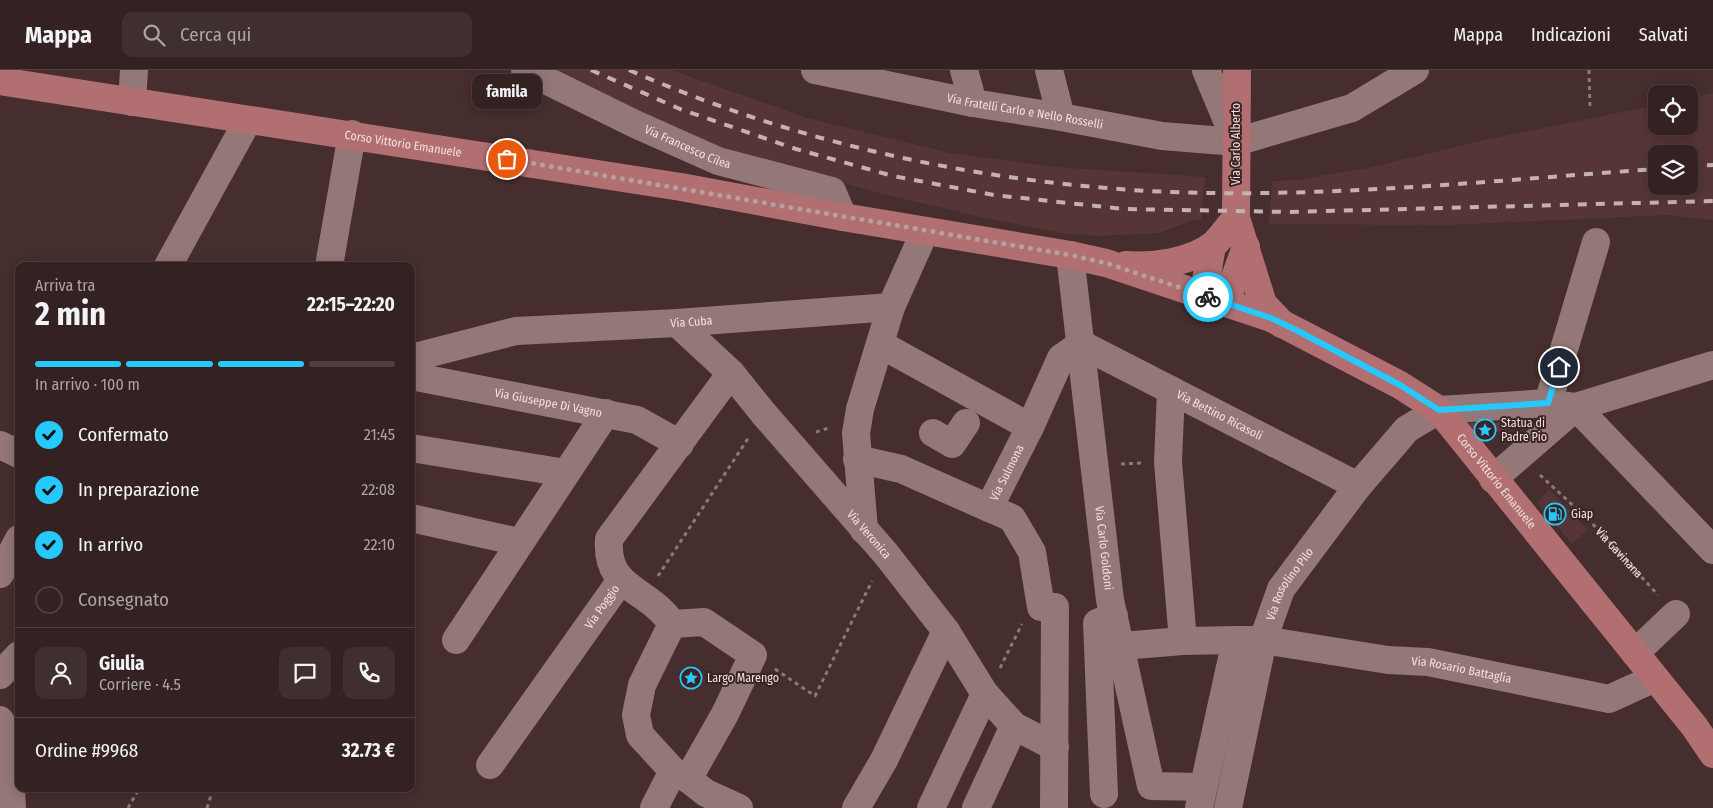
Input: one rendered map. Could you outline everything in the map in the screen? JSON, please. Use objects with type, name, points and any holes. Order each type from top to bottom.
[{"type":"main road","name":"Via Carlo Alberto","points":[[1237,70],[1236,218],[1263,304],[1282,324]]},
{"type":"main road","name":"Corso Vittorio Emanuele","points":[[0,81],[248,120],[352,134],[681,187],[843,217],[1070,255],[1106,263],[1215,299],[1282,324],[1400,385],[1439,410],[1694,726],[1713,754]]},
{"type":"main road","points":[[1106,263],[1138,266],[1190,257],[1212,246],[1236,218]]},
{"type":"main road","points":[[1212,246],[1206,280],[1215,299],[1231,288],[1246,247]]},
{"type":"street","points":[[132,102],[134,70]]},
{"type":"street","name":"Via Francesco Cilea","points":[[525,70],[635,124],[718,161],[832,191],[843,217]]},
{"type":"street","name":"Via Fratelli Carlo e Nello Rosselli","points":[[815,70],[973,103],[1061,116],[1162,136],[1236,142]]},
{"type":"street","points":[[964,70],[973,103]]},
{"type":"street","points":[[1049,70],[1061,116]]},
{"type":"street","points":[[1206,70],[1236,142],[1352,108],[1415,70]]},
{"type":"street","points":[[170,262],[248,120]]},
{"type":"street","points":[[330,262],[352,134]]},
{"type":"street","points":[[864,530],[856,446],[860,409],[891,307],[925,231]]},
{"type":"street","points":[[1548,403],[1596,242]]},
{"type":"street","name":"Via Carlo Goldoni","points":[[1070,255],[1114,616],[1151,786],[1201,798]]},
{"type":"street","name":"Via Cuba","points":[[415,357],[516,331],[677,323],[891,307]]},
{"type":"street","name":"Via Veronica","points":[[677,323],[731,373],[786,440],[886,554],[946,631],[985,694],[1014,726],[1055,747]]},
{"type":"street","points":[[880,344],[972,412],[1030,427]]},
{"type":"street","name":"Via Bettino Ricasoli","points":[[1081,344],[1358,486]]},
{"type":"street","name":"Via Sulmona","points":[[856,446],[989,508],[1030,427],[1061,358],[1081,344]]},
{"type":"street","name":"Via Poggio","points":[[490,765],[621,580],[612,569],[608,554],[610,539],[731,373]]},
{"type":"street","points":[[1439,410],[1548,403],[1576,407],[1708,373]]},
{"type":"street","name":"Via Giuseppe Di Vagno","points":[[415,377],[606,412],[638,420],[680,444]]},
{"type":"street","points":[[1171,390],[1168,462],[1182,641]]},
{"type":"street","points":[[1493,479],[1576,407]]},
{"type":"street","points":[[1576,407],[1713,550]]},
{"type":"street","name":"Via Rosolino Pilo","points":[[1228,808],[1263,640],[1281,589],[1358,486],[1407,429],[1439,410]]},
{"type":"street","points":[[456,640],[606,412]]},
{"type":"street","points":[[933,433],[952,444],[972,412]]},
{"type":"street","points":[[0,445],[15,452]]},
{"type":"street","points":[[415,449],[566,473]]},
{"type":"street","points":[[989,508],[1012,518],[1032,552],[1041,607],[1055,607],[1054,808]]},
{"type":"street","points":[[415,519],[519,542]]},
{"type":"street","points":[[0,574],[15,546]]},
{"type":"street","points":[[621,580],[663,611],[672,624]]},
{"type":"street","points":[[1635,654],[1676,614]]},
{"type":"street","points":[[1104,794],[1097,623],[1114,616]]},
{"type":"street","points":[[654,808],[681,775],[725,714],[753,655],[704,622],[672,624]]},
{"type":"street","points":[[672,624],[642,685],[636,715],[640,735],[681,775],[723,805]]},
{"type":"street","points":[[856,808],[884,760],[946,631]]},
{"type":"street","points":[[1201,798],[1236,640]]},
{"type":"street","name":"Via Rosario Battaglia","points":[[1121,646],[1182,641],[1263,640],[1388,660],[1428,662],[1609,699],[1655,678]]},
{"type":"street","points":[[0,675],[15,659]]},
{"type":"street","points":[[931,808],[985,694]]},
{"type":"street","points":[[0,720],[8,736],[12,808]]},
{"type":"street","points":[[976,808],[1014,726]]},
{"type":"street","points":[[0,806],[6,808]]},
{"type":"path","points":[[1589,70],[1590,108]]},
{"type":"path","points":[[786,440],[833,427],[856,446]]},
{"type":"path","points":[[644,597],[748,438]]},
{"type":"path","name":"Via Gavinana","points":[[1519,455],[1591,522],[1676,614]]},
{"type":"path","points":[[1095,466],[1168,462]]},
{"type":"path","points":[[753,655],[815,696],[886,554]]},
{"type":"path","points":[[1003,662],[1021,625],[1041,607]]},
{"type":"path","points":[[128,808],[137,792]]},
{"type":"path","points":[[207,808],[212,792]]},
{"type":"shaded area","points":[[546,70],[671,70],[807,118],[950,153],[1055,167],[1205,177],[1201,221],[1194,220],[1159,233],[1100,236],[1061,233],[981,217],[879,193],[730,151],[635,111]]},
{"type":"shaded area","points":[[1713,93],[1713,220],[1668,215],[1449,225],[1269,224],[1272,181],[1297,180],[1372,167],[1493,138],[1648,107],[1648,135],[1698,135],[1698,96]]},
{"type":"shaded area","points":[[1466,423],[1511,423],[1511,428],[1471,439]]},
{"type":"shaded area","points":[[1549,489],[1588,530],[1572,544],[1537,502]]},
{"type":"railway","points":[[591,70],[680,109],[796,149],[893,176],[994,195],[1124,209],[1290,212],[1713,201]]},
{"type":"railway","points":[[629,70],[689,95],[813,136],[875,152],[939,165],[1002,176],[1067,184],[1197,193],[1263,193],[1460,184],[1648,170]]},
{"type":"railway","points":[[1698,166],[1713,165]]},
{"type":"way so far","points":[[507,159],[681,187],[843,217],[1070,255],[1106,263],[1208,297]]},
{"type":"place","name":"famila","points":[[507,159]]},
{"type":"place","name":"Statua di Padre Pio","points":[[1485,430]]},
{"type":"place","name":"Giap","points":[[1555,514]]},
{"type":"place","name":"Largo Marengo","points":[[691,678]]},
{"type":"route","points":[[1208,297],[1271,318],[1298,331],[1400,385],[1439,410],[1548,403],[1559,367]]}]
